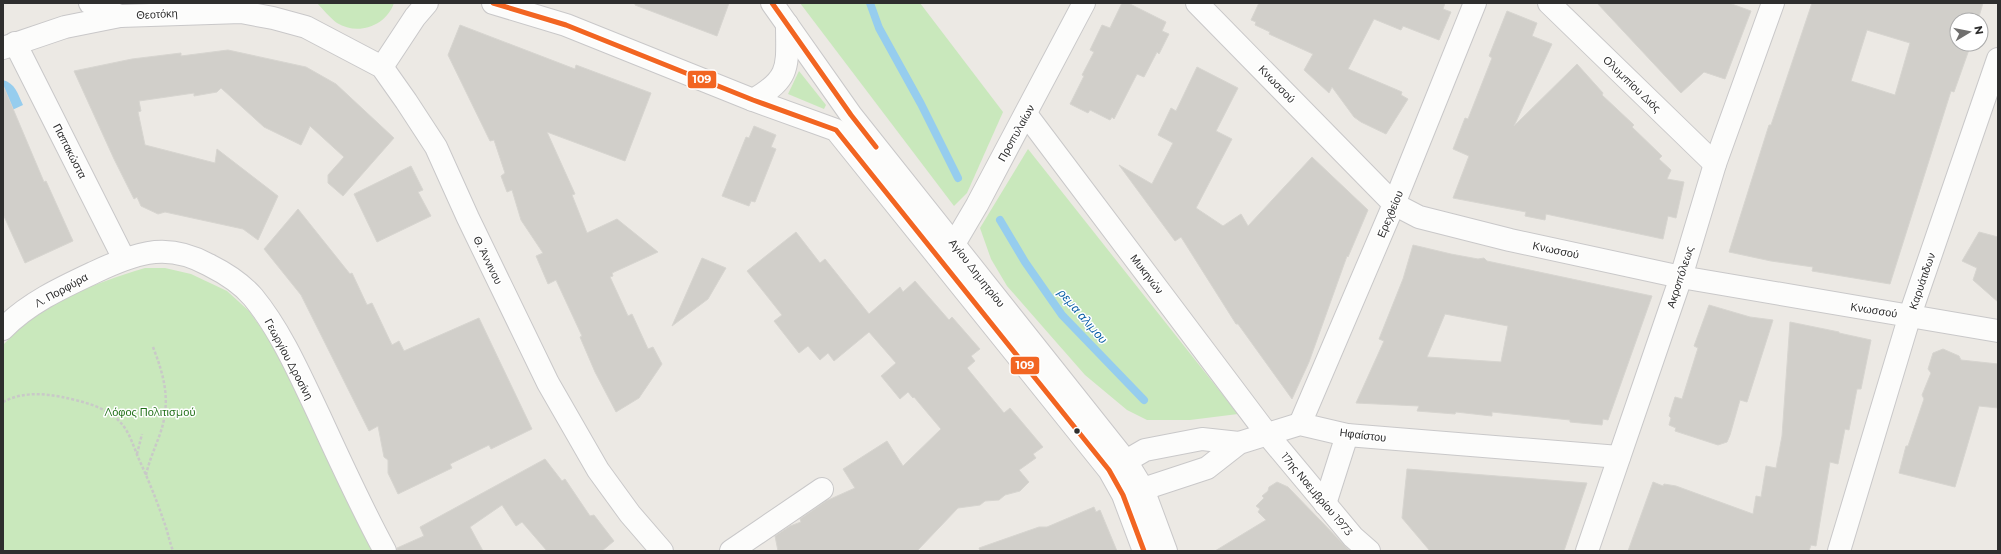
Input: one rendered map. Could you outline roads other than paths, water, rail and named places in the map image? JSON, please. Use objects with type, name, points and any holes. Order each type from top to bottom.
[{"type":"street","name":"Θεοτόκη","points":[[90,3],[120,16],[274,10]]},
{"type":"street","points":[[382,67],[415,17],[427,3]]},
{"type":"street","name":"Αγίου Δημητρίου","points":[[493,3],[566,25],[753,100],[836,130],[947,251]]},
{"type":"street","name":"Αγίου Δημητρίου","points":[[772,3],[947,251],[1118,465],[1166,551]]},
{"type":"street","name":"Προπυλαίων","points":[[947,251],[977,205],[1022,123],[1084,3]]},
{"type":"street","name":"Ερεχθείου","points":[[1300,424],[1394,204],[1475,3]]},
{"type":"street","name":"Ολυμπίου Διός","points":[[1549,3],[1715,164]]},
{"type":"street","name":"Ακροπόλεως","points":[[1587,551],[1681,277],[1715,164],[1773,3]]},
{"type":"street","name":"Κνωσσού","points":[[1205,6],[1394,204],[1419,217],[1510,240],[1681,277],[1998,330]]},
{"type":"street","name":"Θ. Άννινου","points":[[274,10],[382,67],[436,147],[468,218],[548,383],[594,463],[630,514],[662,551]]},
{"type":"street","points":[[9,46],[65,27],[120,16]]},
{"type":"street","points":[[753,100],[770,90],[778,83],[783,74],[786,66],[787,24]]},
{"type":"street","name":"Παπακώστα","points":[[9,46],[124,259]]},
{"type":"street","name":"Καρυάτιδων","points":[[1840,551],[1910,315],[1998,60]]},
{"type":"street","name":"Μυκηνών","points":[[1022,123],[1267,434]]},
{"type":"street","name":"Γεωργίου Δροσίνη","points":[[124,259],[149,252],[178,253],[196,258],[232,279],[252,296],[268,318],[300,375],[363,511],[385,551]]},
{"type":"street","name":"Λ. Πορφύρα","points":[[3,329],[26,310],[60,288],[124,259]]},
{"type":"street","points":[[1133,492],[1207,468],[1239,443],[1300,424]]},
{"type":"street","name":"Ηφαίστου","points":[[1300,424],[1347,435],[1619,457]]},
{"type":"street","name":"17ης Νοεμβρίου 1973","points":[[1267,434],[1353,537],[1369,551]]},
{"type":"street","points":[[1325,504],[1347,435]]},
{"type":"street","points":[[1118,465],[1145,450],[1202,439],[1239,443]]},
{"type":"street","points":[[731,551],[822,489]]},
{"type":"street","name":"Αγίου Δημητρίου","points":[[1133,492],[1144,551]]},
{"type":"water","points":[[3,80],[7,81],[13,86],[23,105],[10,111],[3,93]]},
{"type":"waterway","points":[[870,3],[879,28],[921,104],[958,178]]},
{"type":"waterway","name":"ρεμα αλιμου","points":[[1000,220],[1025,262],[1062,315],[1144,400]]},
{"type":"park label","name":"Λόφος Πολιτισμού","points":[[150,412]]}]
